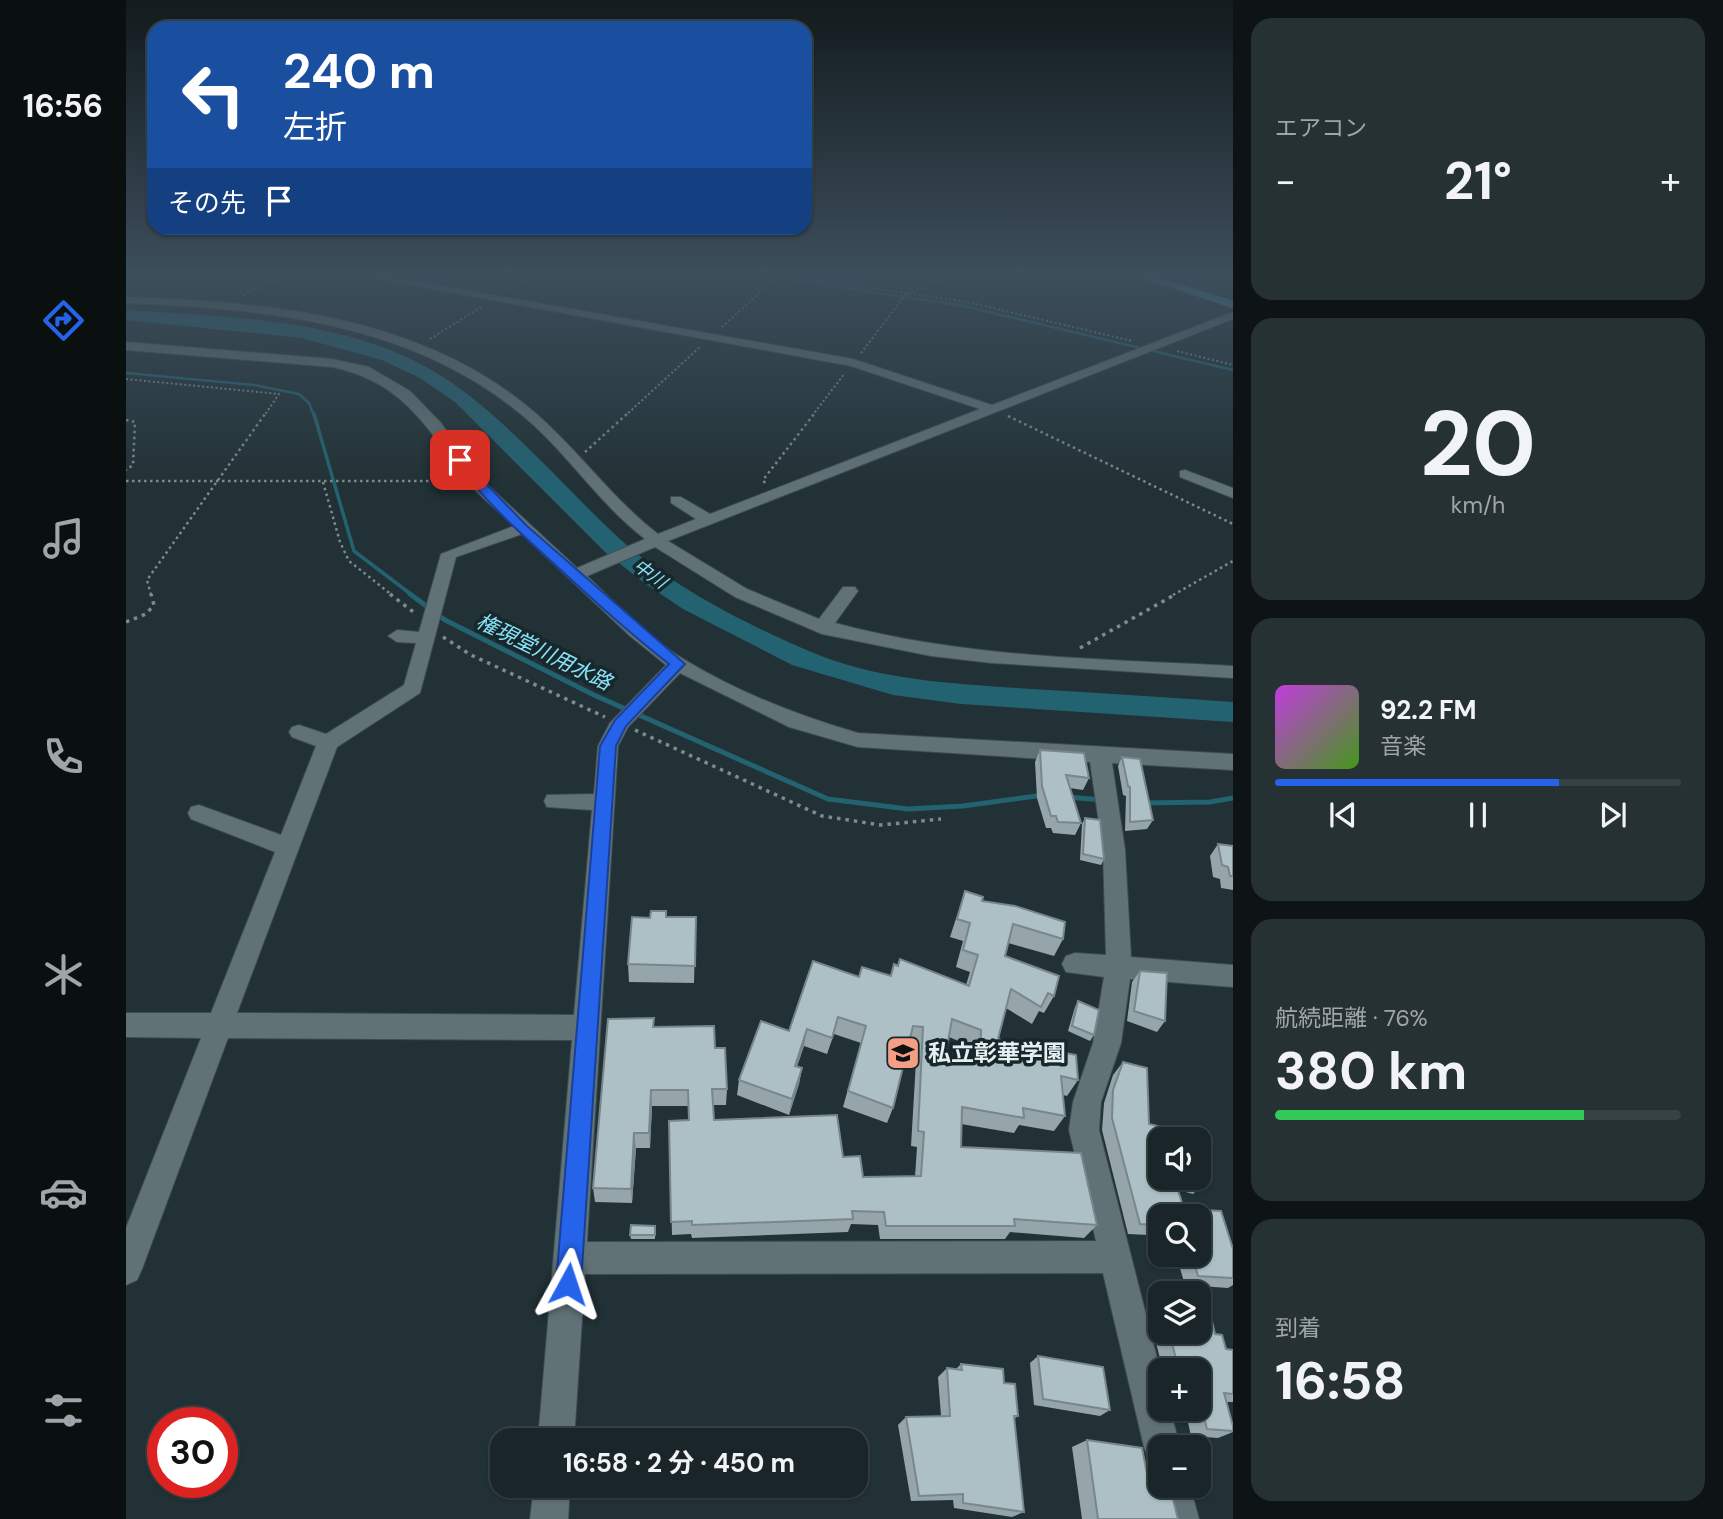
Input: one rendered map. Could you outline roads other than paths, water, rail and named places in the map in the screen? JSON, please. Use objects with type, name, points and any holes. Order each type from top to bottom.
[{"type":"street","points":[[137,347],[332,363],[365,370],[405,394],[436,426],[474,480],[523,528],[580,573],[636,632],[678,664],[784,717],[858,740],[1233,762]]},
{"type":"street","points":[[423,347],[454,362],[529,413],[610,501],[652,542],[760,602],[822,628],[859,637],[1028,660],[1233,672]]},
{"type":"street","points":[[765,347],[853,363],[992,409]]},
{"type":"street","points":[[580,573],[652,542],[1151,347]]},
{"type":"street","points":[[1185,474],[1233,493]]},
{"type":"street","points":[[676,500],[709,520]]},
{"type":"street","points":[[126,1269],[328,743],[413,688],[449,554],[523,528]]},
{"type":"street","points":[[822,628],[849,591]]},
{"type":"street","points":[[397,636],[428,632]]},
{"type":"street","points":[[1009,643],[1028,660]]},
{"type":"street","points":[[557,1428],[589,1028],[608,746],[648,681],[678,664]]},
{"type":"street","points":[[299,732],[328,743]]},
{"type":"street","points":[[1100,755],[1114,850],[1119,967],[1107,1043],[1087,1102],[1084,1130],[1159,1435]]},
{"type":"street","points":[[555,801],[604,802]]},
{"type":"street","points":[[199,813],[287,847]]},
{"type":"street","points":[[1075,964],[1233,976]]},
{"type":"street","points":[[126,1025],[589,1028]]},
{"type":"street","points":[[570,1258],[1115,1257]]},
{"type":"street","points":[[550,1519],[551,1498]]},
{"type":"street","points":[[1174,1498],[1180,1519]]},
{"type":"waterway","name":"中川","points":[[359,347],[388,356],[427,374],[462,398],[614,547],[652,577],[692,603],[802,659],[893,685],[961,694],[1233,712]]},
{"type":"waterway","points":[[1136,347],[1233,370]]},
{"type":"waterway","name":"権現堂川用水路","points":[[126,373],[254,385],[299,394],[309,403],[314,416]]},
{"type":"waterway","name":"権現堂川用水路","points":[[314,414],[354,551],[412,595]]},
{"type":"waterway","name":"権現堂川用水路","points":[[410,594],[445,620],[594,695],[828,799],[908,809],[963,806],[1044,795]]},
{"type":"waterway","name":"権現堂川用水路","points":[[1067,797],[1103,800]]},
{"type":"waterway","name":"権現堂川用水路","points":[[1144,803],[1210,802],[1233,798]]},
{"type":"place","name":"私立彰華学園","points":[[903,1053]]}]
